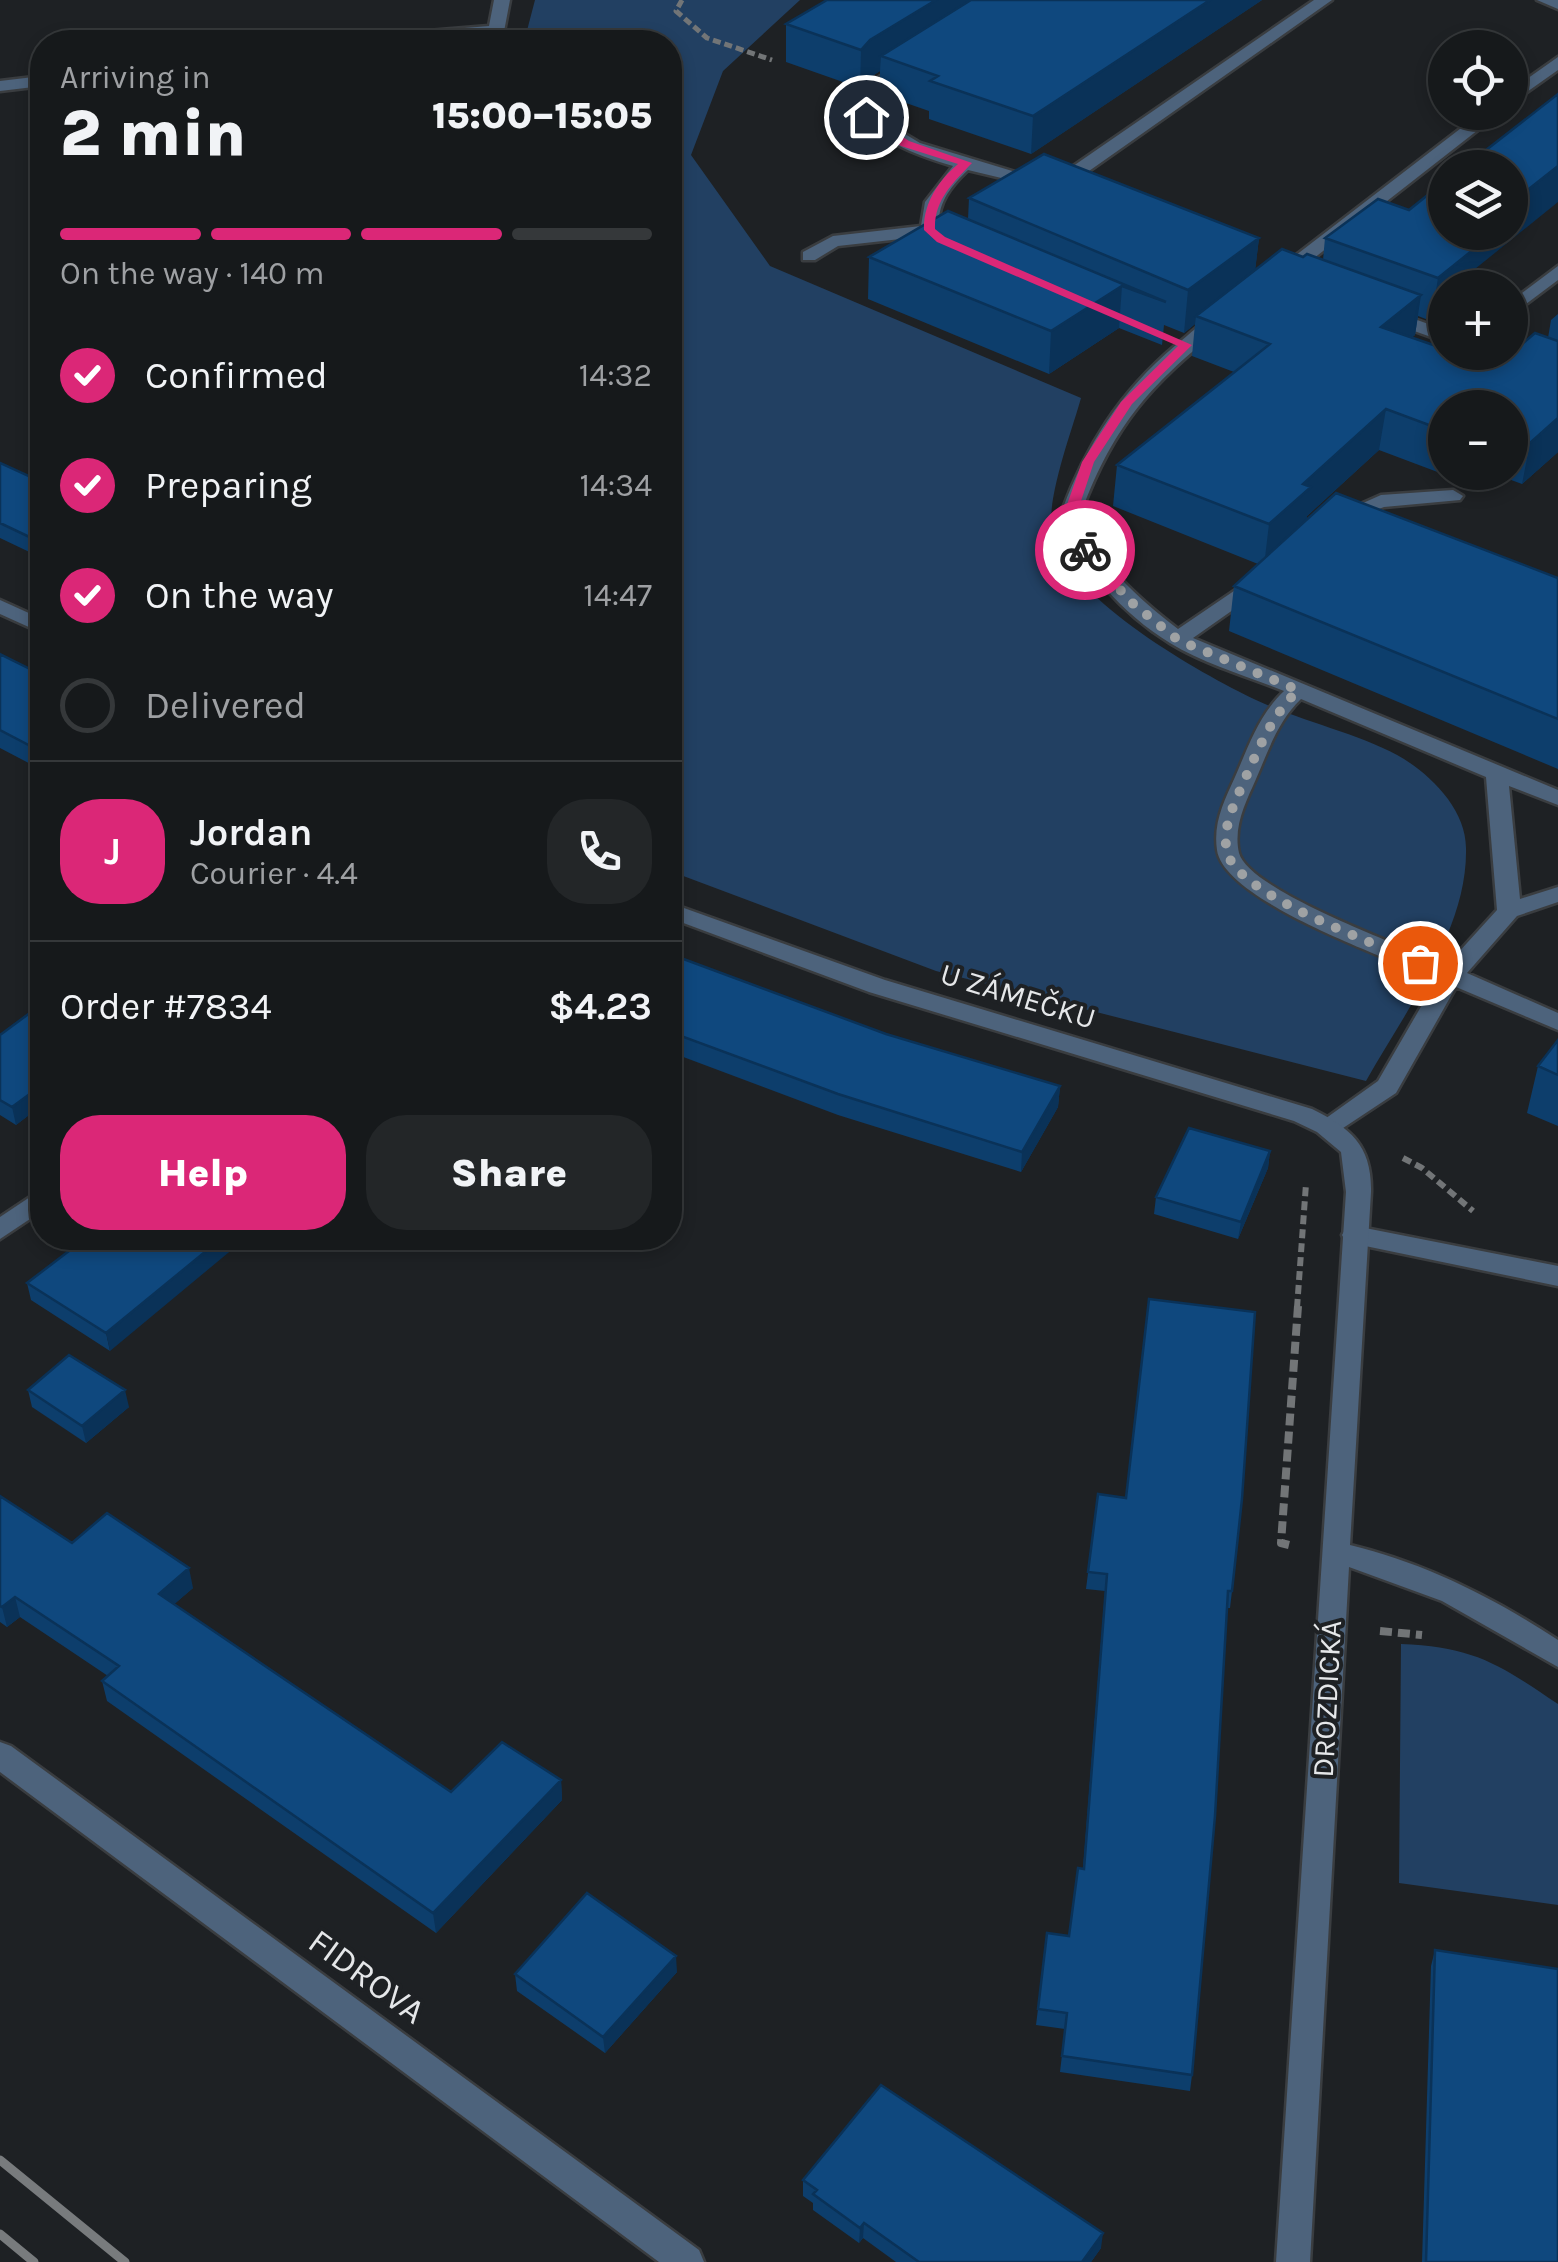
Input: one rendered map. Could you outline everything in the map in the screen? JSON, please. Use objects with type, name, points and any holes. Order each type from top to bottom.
[{"type":"street","points":[[496,30],[502,0]]},
{"type":"street","points":[[1056,186],[1324,0]]},
{"type":"street","points":[[1545,0],[1558,4]]},
{"type":"street","points":[[932,49],[865,94],[861,106],[879,129],[905,143],[966,163],[1075,193]]},
{"type":"street","points":[[1528,85],[1558,62]]},
{"type":"street","points":[[0,86],[30,82]]},
{"type":"street","points":[[1277,279],[1469,130]]},
{"type":"street","points":[[930,230],[929,212],[949,178],[966,163]]},
{"type":"street","points":[[808,256],[833,241],[930,230],[966,252]]},
{"type":"street","points":[[1528,296],[1558,271]]},
{"type":"street","points":[[1371,309],[1428,330]]},
{"type":"street","points":[[1233,310],[1177,341],[1108,429],[1088,462],[1070,516],[1081,544],[1131,602],[1178,640],[1558,798]]},
{"type":"street","points":[[1528,365],[1558,376]]},
{"type":"street","points":[[1318,533],[1350,511],[1381,501],[1453,496]]},
{"type":"street","points":[[1178,640],[1281,566]]},
{"type":"street","points":[[0,606],[30,621]]},
{"type":"street","points":[[1298,690],[1274,713],[1228,818],[1228,854],[1244,880],[1296,909],[1558,1022]]},
{"type":"street","points":[[1496,772],[1509,911]]},
{"type":"street","points":[[1340,1133],[1387,1087],[1450,976],[1509,911],[1558,894]]},
{"type":"street","name":"U ZÁMEČKU","points":[[682,914],[877,986],[1303,1115],[1340,1133]]},
{"type":"street","name":"DROZDICKÁ","points":[[1293,2262],[1358,1168],[1340,1133]]},
{"type":"street","points":[[0,1230],[30,1207]]},
{"type":"street","points":[[1355,1235],[1558,1276]]},
{"type":"street","points":[[1336,1553],[1385,1565],[1434,1585],[1501,1619],[1558,1655]]},
{"type":"street","name":"FIDROVA","points":[[0,1755],[686,2262]]},
{"type":"path","points":[[682,0],[676,11],[708,38],[772,60]]},
{"type":"path","points":[[1340,1133],[1411,1162],[1478,1215]]},
{"type":"path","points":[[1307,1174],[1281,1543],[1336,1553]]},
{"type":"shaded area","points":[[535,0],[800,0],[723,71],[691,155],[770,266],[1081,398],[1055,488],[1051,524],[1065,562],[1085,586],[1141,633],[1203,672],[1273,708],[1388,750],[1415,767],[1446,797],[1465,834],[1464,879],[1457,909],[1431,969],[1366,1081],[936,971],[682,876],[682,30],[527,30]]},
{"type":"shaded area","points":[[1401,1644],[1448,1649],[1485,1660],[1558,1704],[1558,1905],[1399,1883]]},
{"type":"building","points":[[827,0],[936,0],[870,40],[861,50],[786,24]]},
{"type":"building","points":[[971,0],[1210,0],[1033,116],[930,81],[938,76],[881,56]]},
{"type":"building","points":[[1558,94],[1558,166],[1528,190],[1528,150],[1486,150],[1512,130],[1528,130],[1528,117]]},
{"type":"building","points":[[1044,154],[1259,238],[1188,290],[969,198]]},
{"type":"building","points":[[1428,195],[1428,250],[1473,250],[1448,270],[1428,270],[1428,274],[1325,238],[1378,199],[1409,210]]},
{"type":"building","points":[[948,211],[1166,302],[1122,286],[1051,331],[869,257]]},
{"type":"building","points":[[1282,249],[1303,257],[1307,254],[1421,295],[1381,327],[1428,343],[1428,370],[1528,370],[1528,339],[1535,333],[1558,341],[1558,418],[1530,443],[1528,390],[1428,390],[1428,425],[1386,409],[1303,484],[1311,487],[1269,524],[1117,465],[1270,344],[1196,316]]},
{"type":"building","points":[[0,463],[30,477],[30,537],[0,523]]},
{"type":"building","points":[[1336,493],[1558,578],[1558,719],[1234,586]]},
{"type":"building","points":[[0,654],[30,669],[30,746],[0,730]]},
{"type":"building","points":[[682,958],[886,1034],[1060,1086],[1022,1152],[838,1094],[682,1036]]},
{"type":"building","points":[[30,1013],[30,1094],[12,1107],[0,1100],[0,1035]]},
{"type":"building","points":[[1558,1040],[1558,1075],[1538,1066]]},
{"type":"building","points":[[1189,1128],[1270,1151],[1241,1222],[1156,1197]]},
{"type":"building","points":[[70,1250],[207,1250],[106,1333],[27,1283]]},
{"type":"building","points":[[1149,1299],[1255,1312],[1242,1499],[1232,1591],[1228,1591],[1215,1816],[1192,2075],[1062,2056],[1067,2013],[1038,2009],[1047,1933],[1069,1936],[1078,1868],[1084,1869],[1107,1574],[1088,1572],[1098,1494],[1126,1498]]},
{"type":"building","points":[[69,1355],[125,1390],[82,1426],[28,1390]]},
{"type":"building","points":[[0,1496],[72,1543],[107,1513],[189,1568],[159,1594],[451,1792],[502,1742],[561,1780],[433,1913],[102,1681],[119,1666],[15,1597],[0,1606]]},
{"type":"building","points":[[587,1893],[676,1956],[603,2037],[515,1974]]},
{"type":"building","points":[[1435,1950],[1558,1969],[1558,2262],[1426,2262]]},
{"type":"building","points":[[881,2085],[1103,2233],[1082,2262],[919,2262],[864,2223],[860,2228],[813,2194],[817,2190],[803,2180]]},
{"type":"railway","points":[[0,2160],[125,2262]]},
{"type":"railway","points":[[0,2234],[34,2262]]},
{"type":"way so far","points":[[1085,550],[1131,602],[1178,640],[1298,690],[1274,713],[1228,818],[1228,854],[1244,880],[1296,909],[1420,963]]},
{"type":"route","points":[[866,117],[905,143],[966,163],[949,178],[929,212],[930,230],[941,240],[1186,345],[1146,380],[1088,462],[1070,516],[1085,550]]}]
